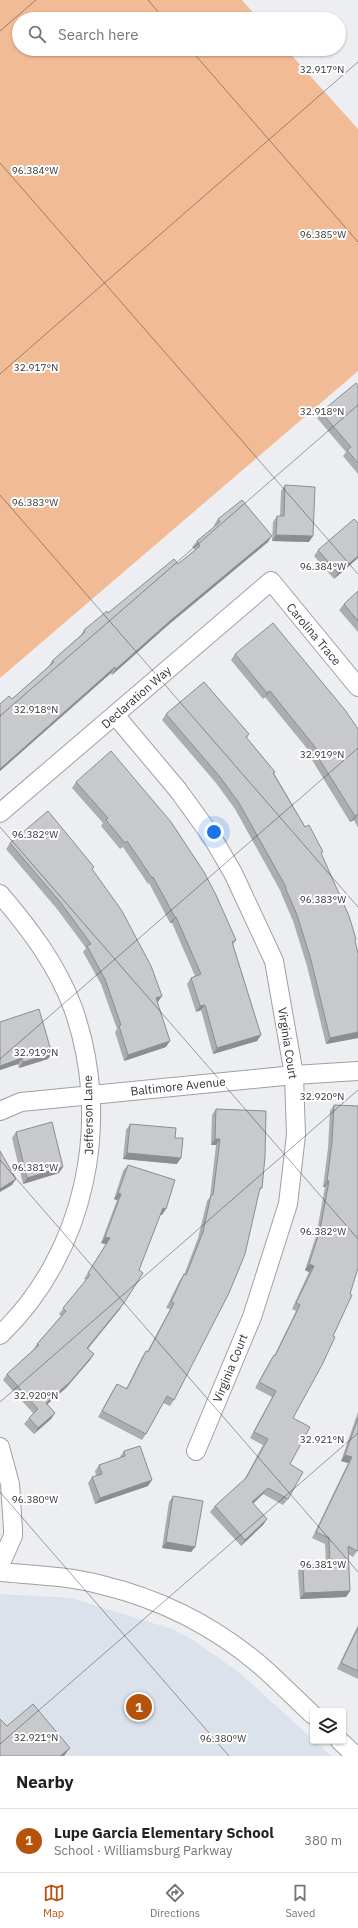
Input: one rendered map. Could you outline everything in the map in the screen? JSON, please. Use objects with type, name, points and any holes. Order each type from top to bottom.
[{"type":"street","name":"Carolina Trace","points":[[271,581],[358,687]]},
{"type":"street","name":"Declaration Way","points":[[0,813],[271,581]]},
{"type":"street","name":"Virginia Court","points":[[115,715],[178,790],[212,837],[233,874],[274,961],[294,1075],[296,1134],[288,1204],[252,1317],[196,1451]]},
{"type":"street","name":"Jefferson Lane","points":[[0,894],[44,949],[73,1008],[83,1045],[90,1095],[90,1150],[82,1196],[76,1216],[60,1253],[42,1284],[24,1308],[0,1335]]},
{"type":"street","name":"Baltimore Avenue","points":[[0,1111],[21,1102],[294,1075],[358,1071]]},
{"type":"street","points":[[0,1447],[10,1484],[13,1536],[0,1566]]},
{"type":"street","points":[[0,1572],[68,1578],[101,1584],[158,1602],[206,1626],[242,1651],[260,1665],[310,1712]]},
{"type":"street","points":[[343,1744],[356,1756]]},
{"type":"shaded area","points":[[0,0],[242,0],[253,12],[12,12],[12,56],[292,56],[358,129],[358,371],[0,678]]},
{"type":"shaded area","points":[[0,1594],[71,1598],[172,1629],[193,1640],[241,1674],[310,1737],[310,1744],[318,1744],[331,1756],[0,1756]]},
{"type":"building","points":[[356,383],[358,386],[358,463],[347,450],[351,447],[321,412]]},
{"type":"building","points":[[285,485],[315,487],[313,536],[276,535],[277,516],[284,516]]},
{"type":"building","points":[[242,500],[272,536],[171,620],[116,669],[115,667],[0,769],[0,704],[9,696],[12,699],[54,662],[52,661],[85,632],[84,630],[107,611],[108,613],[174,559],[178,564],[200,546],[197,541],[220,522],[218,519]]},
{"type":"building","points":[[354,519],[358,523],[358,556],[338,573],[318,550]]},
{"type":"building","points":[[358,591],[358,621],[344,604]]},
{"type":"building","points":[[273,623],[345,710],[358,729],[358,814],[355,816],[316,754],[319,752],[270,691],[267,693],[235,654]]},
{"type":"building","points":[[204,682],[249,734],[246,737],[275,772],[273,773],[305,827],[309,825],[323,852],[321,853],[349,916],[356,939],[358,954],[358,1032],[330,1038],[311,960],[297,915],[286,887],[239,803],[220,777],[166,714]]},
{"type":"building","points":[[111,751],[171,822],[204,872],[236,940],[232,942],[261,1035],[217,1048],[205,1005],[200,1006],[191,978],[201,974],[176,917],[153,877],[152,878],[127,841],[125,843],[106,820],[108,818],[76,782]]},
{"type":"building","points":[[48,811],[94,867],[92,869],[122,911],[151,966],[162,996],[156,998],[170,1041],[128,1055],[119,1026],[121,1025],[105,979],[87,946],[91,944],[61,903],[10,843]]},
{"type":"building","points":[[39,1009],[52,1054],[23,1062],[22,1058],[0,1066],[0,1022]]},
{"type":"building","points":[[334,1105],[358,1106],[358,1268],[350,1294],[352,1295],[333,1336],[335,1337],[322,1365],[293,1418],[310,1427],[290,1464],[303,1472],[288,1499],[268,1488],[252,1502],[267,1519],[245,1540],[215,1506],[246,1478],[268,1439],[254,1432],[276,1391],[259,1382],[274,1355],[275,1356],[300,1305],[296,1303],[314,1266],[309,1264],[320,1230],[329,1181],[327,1181],[332,1142]]},
{"type":"building","points":[[216,1109],[266,1111],[265,1157],[262,1188],[260,1188],[245,1254],[229,1293],[174,1400],[167,1396],[146,1434],[102,1411],[117,1384],[127,1389],[146,1351],[148,1352],[174,1303],[171,1302],[184,1274],[186,1275],[203,1232],[211,1195],[213,1195],[220,1139],[215,1139]]},
{"type":"building","points":[[52,1122],[63,1167],[27,1178],[16,1132]]},
{"type":"building","points":[[130,1124],[176,1128],[175,1138],[183,1138],[181,1158],[127,1153]]},
{"type":"building","points":[[0,1151],[16,1179],[0,1189]]},
{"type":"building","points":[[128,1165],[175,1180],[166,1209],[163,1208],[139,1270],[143,1273],[124,1303],[87,1348],[94,1354],[70,1382],[46,1403],[55,1413],[38,1428],[29,1418],[38,1409],[7,1374],[39,1345],[37,1344],[66,1311],[63,1308],[90,1275],[88,1273],[110,1238],[105,1237],[121,1194],[118,1193]]},
{"type":"building","points":[[358,1418],[358,1550],[357,1551],[348,1546],[350,1591],[304,1593],[303,1565],[330,1564],[329,1538],[316,1532],[352,1457],[345,1455]]},
{"type":"building","points":[[140,1446],[152,1480],[100,1498],[92,1477],[102,1474],[99,1465],[125,1456],[124,1451]]},
{"type":"building","points":[[173,1496],[203,1501],[195,1547],[166,1542]]},
{"type":"building","points":[[358,1628],[358,1671],[341,1663]]},
{"type":"building","points":[[33,1704],[70,1748],[60,1756],[0,1756],[0,1719],[7,1726]]},
{"type":"place","name":"Lupe Garcia Elementary School","points":[[139,1707]]}]
